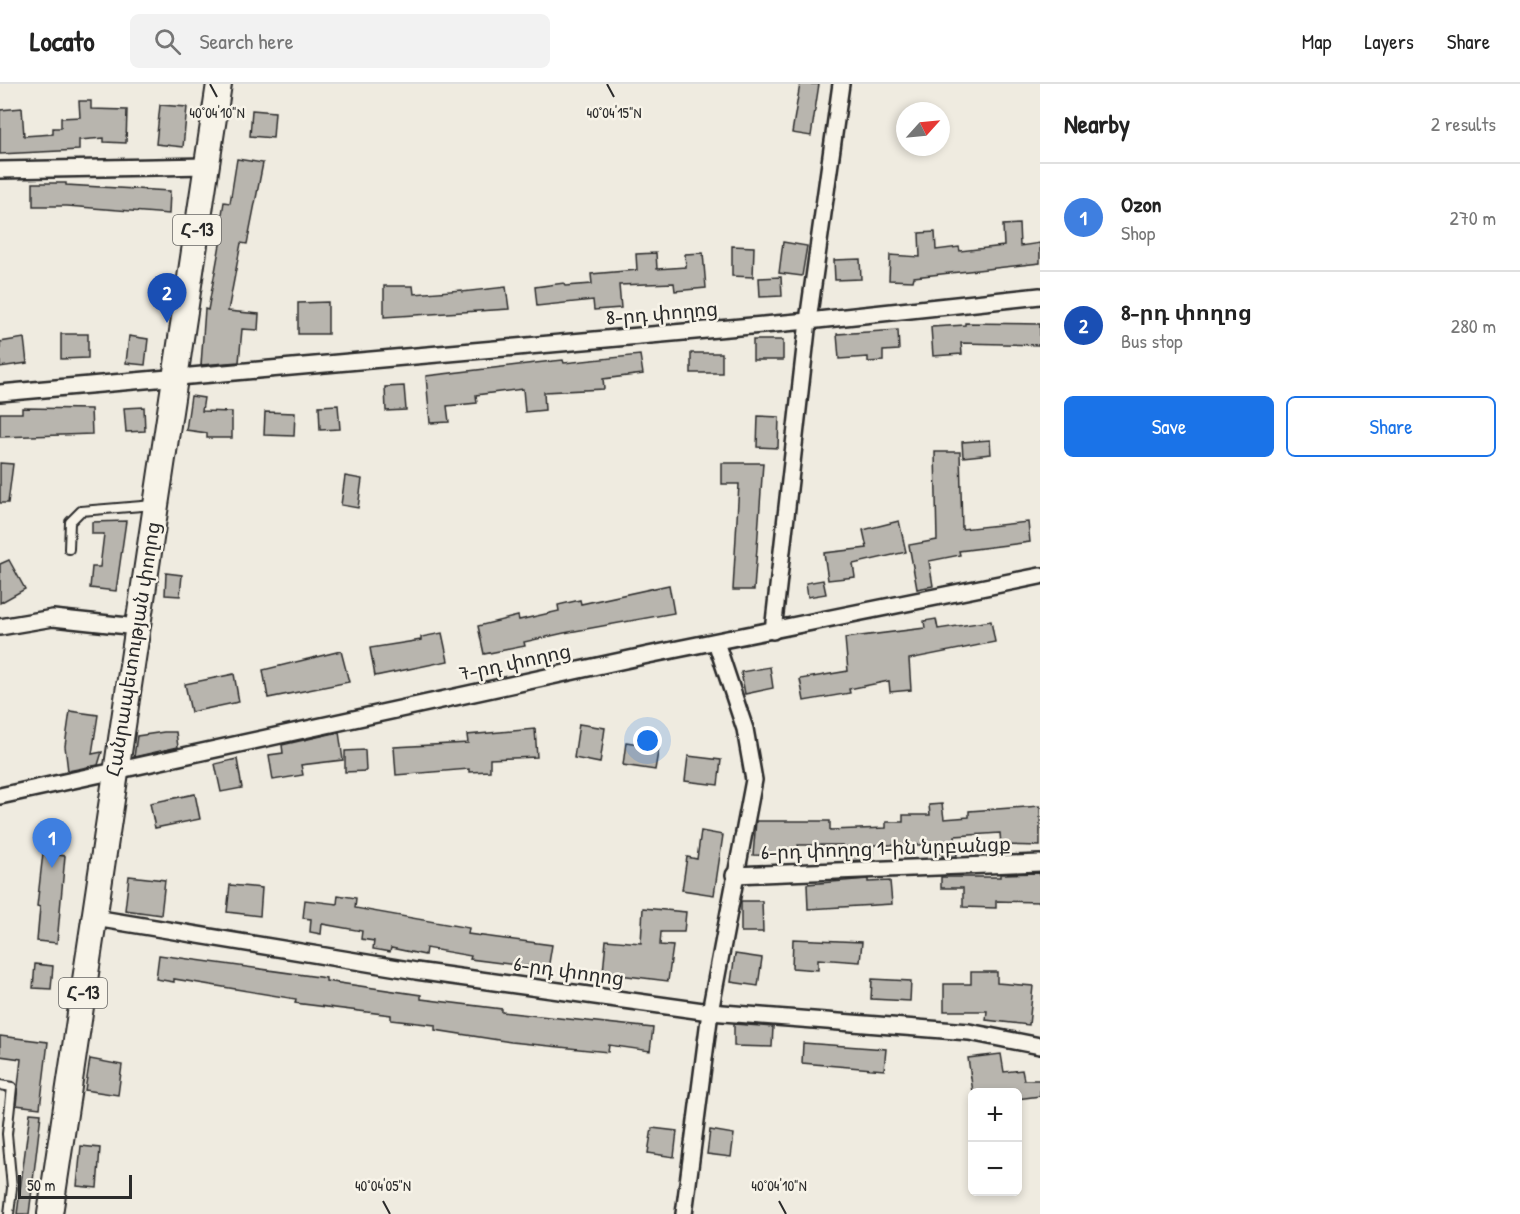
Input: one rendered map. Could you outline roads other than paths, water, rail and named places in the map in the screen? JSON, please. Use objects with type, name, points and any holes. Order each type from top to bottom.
[{"type":"main road","name":"Հանրապետության փողոց","points":[[50,1214],[114,771],[219,84]]},
{"type":"street","points":[[773,631],[808,321],[841,84]]},
{"type":"street","points":[[0,170],[183,169],[207,166]]},
{"type":"street","name":"8-րդ փողոց","points":[[0,393],[808,321],[1040,296]]},
{"type":"street","name":"7-րդ փողոց","points":[[0,796],[716,642],[1040,576]]},
{"type":"street","points":[[0,627],[53,618],[137,627]]},
{"type":"street","points":[[684,1214],[710,1012],[734,874],[754,780],[745,729],[716,642]]},
{"type":"street","name":"6-րդ փողոց 1-ին նրբանցք","points":[[734,874],[1040,862]]},
{"type":"street","name":"6-րդ փողոց","points":[[94,918],[416,971],[710,1012],[969,1032],[1040,1046]]},
{"type":"lane","points":[[69,549],[70,522],[81,511],[155,505]]},
{"type":"lane","points":[[0,1085],[12,1087],[3,1134],[12,1188],[9,1210],[0,1205]]},
{"type":"place","name":"8-րդ փողոց","points":[[167,323]]},
{"type":"place","name":"Ozon","points":[[52,868]]}]
